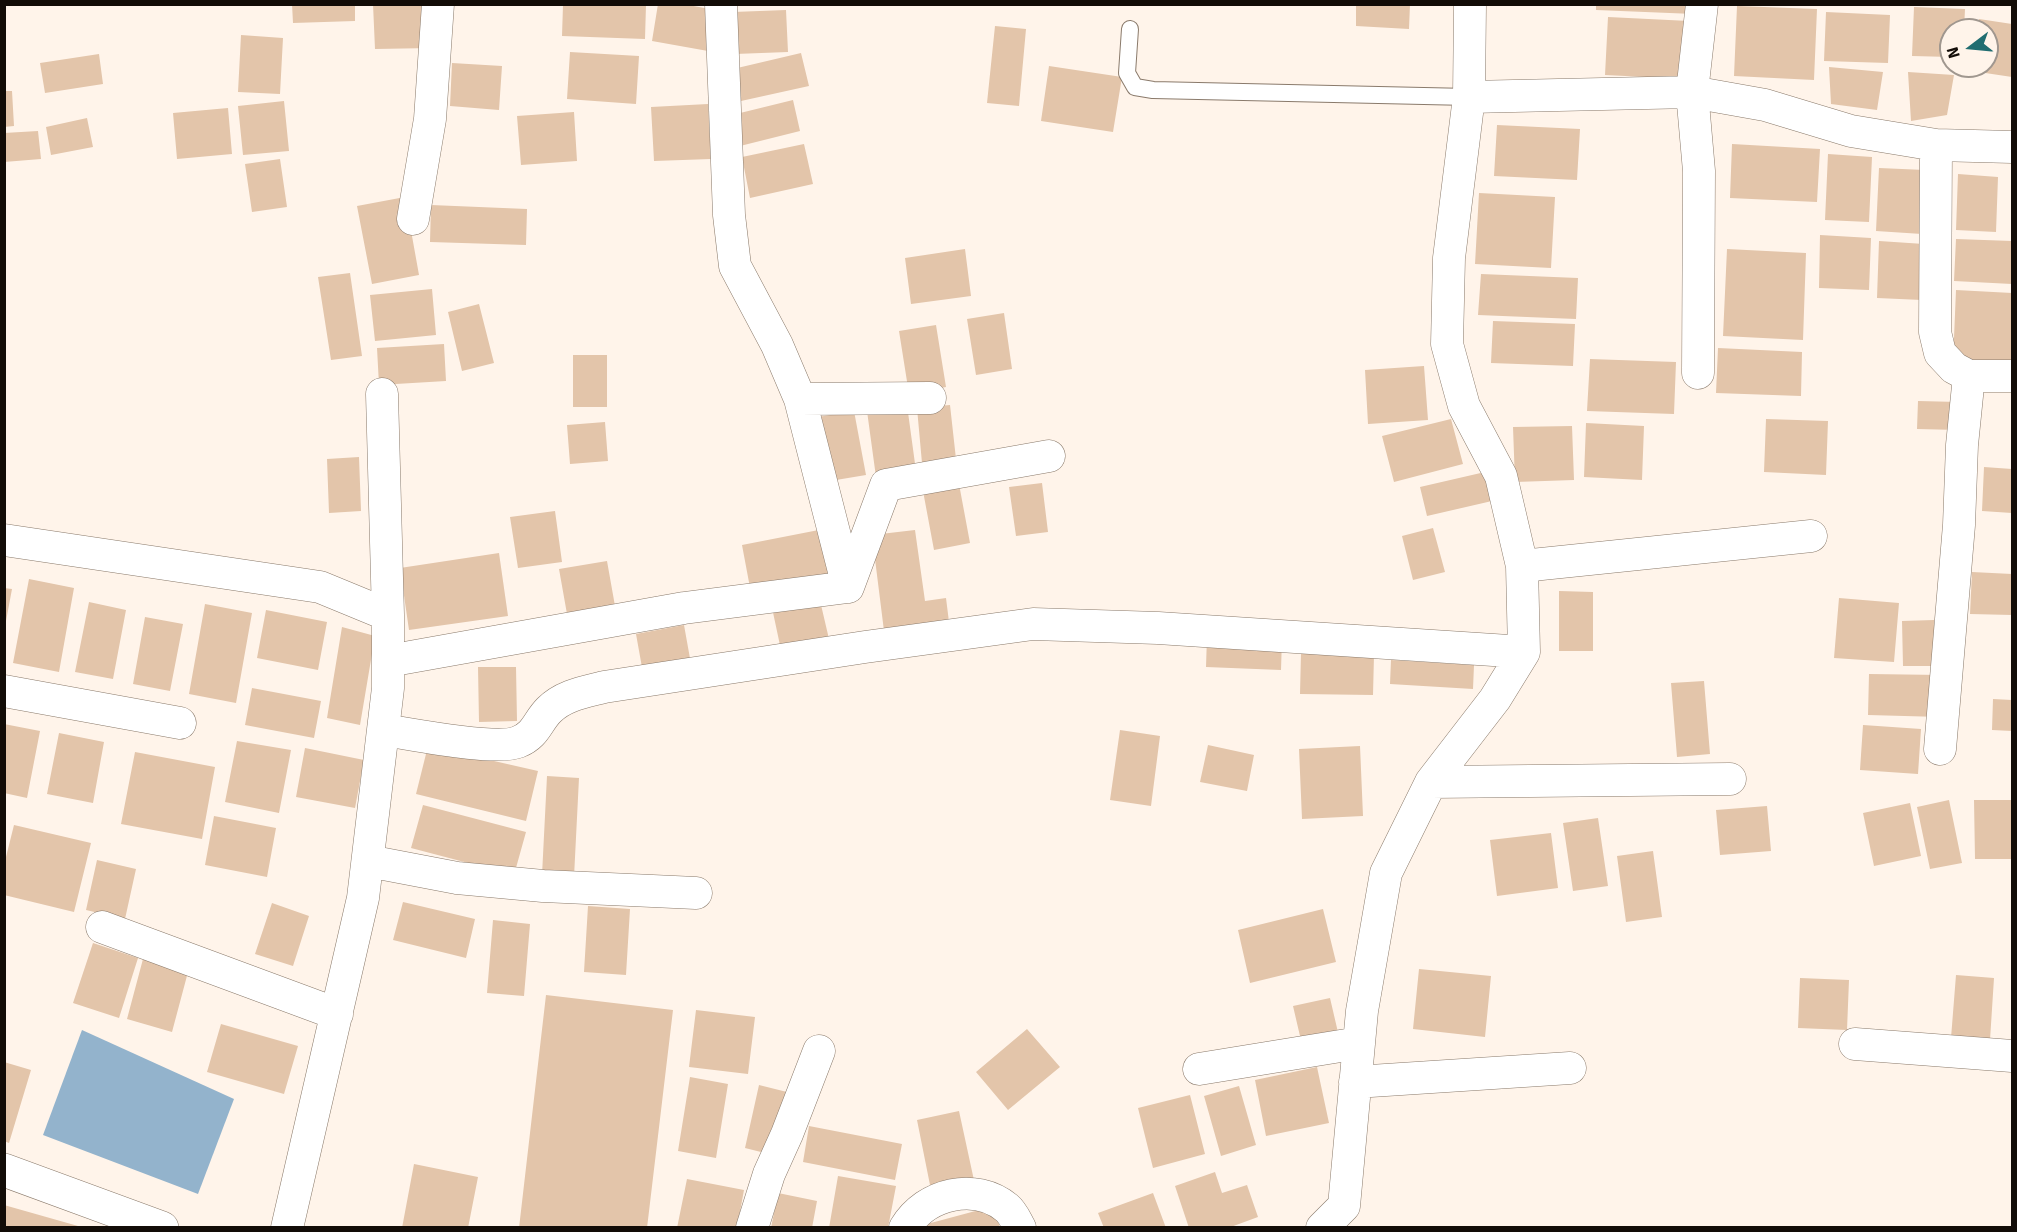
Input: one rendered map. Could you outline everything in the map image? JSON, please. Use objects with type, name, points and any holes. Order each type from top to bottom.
[{"type":"street","points":[[413,219],[430,119],[438,4]]},
{"type":"street","points":[[721,4],[729,215],[735,266],[777,345],[800,399],[848,587]]},
{"type":"street","points":[[1322,1227],[1344,1206],[1362,1011],[1386,873],[1431,782],[1495,699],[1524,652],[1522,566],[1501,476],[1464,406],[1447,344],[1449,258],[1469,97],[1470,4]]},
{"type":"street","points":[[1698,373],[1699,171],[1692,92],[1702,4]]},
{"type":"street","points":[[1469,97],[1692,92],[1765,105],[1851,131],[1936,145],[2013,147]]},
{"type":"street","points":[[1936,145],[1935,332],[1940,353],[1954,368],[1969,376],[2013,376]]},
{"type":"street","points":[[1941,749],[1959,525],[1962,445],[1969,376]]},
{"type":"street","points":[[287,1227],[363,898],[384,730],[388,688],[388,615],[382,394]]},
{"type":"street","points":[[800,399],[930,398]]},
{"type":"street","points":[[848,587],[886,485],[1049,456]]},
{"type":"street","points":[[1522,566],[1811,536]]},
{"type":"street","points":[[4,540],[320,587],[388,615]]},
{"type":"street","points":[[388,661],[684,608],[848,587]]},
{"type":"street","points":[[384,730],[492,746],[516,743],[532,734],[548,711],[563,699],[604,687],[1033,624],[1158,628],[1524,652]]},
{"type":"street","points":[[4,691],[180,723]]},
{"type":"street","points":[[1431,782],[1730,779]]},
{"type":"street","points":[[368,861],[457,878],[543,886],[696,893]]},
{"type":"street","points":[[102,927],[337,1014]]},
{"type":"street","points":[[1199,1069],[1359,1043]]},
{"type":"street","points":[[1855,1044],[2013,1056]]},
{"type":"street","points":[[752,1227],[769,1174],[819,1051]]},
{"type":"street","points":[[1355,1082],[1570,1068]]},
{"type":"street","points":[[4,1170],[162,1227]]},
{"type":"street","points":[[905,1227],[930,1203],[957,1192],[988,1196],[1009,1209],[1020,1227]]},
{"type":"lane","points":[[1130,29],[1127,73],[1135,87],[1153,90],[1469,97]]},
{"type":"water","points":[[82,1030],[234,1099],[198,1194],[43,1135]]},
{"type":"building","points":[[292,4],[355,4],[355,21],[293,23]]},
{"type":"building","points":[[373,4],[431,4],[432,48],[375,49]]},
{"type":"building","points":[[658,4],[683,4],[715,10],[708,51],[652,41]]},
{"type":"building","points":[[1356,4],[1410,4],[1409,29],[1356,26]]},
{"type":"building","points":[[1596,4],[1695,4],[1694,14],[1596,10]]},
{"type":"building","points":[[563,5],[646,5],[645,39],[562,36]]},
{"type":"building","points":[[1737,6],[1817,9],[1814,80],[1734,76]]},
{"type":"building","points":[[1914,7],[1965,9],[1965,18],[1939,18],[1939,57],[1912,56]]},
{"type":"building","points":[[786,10],[788,52],[735,54],[733,12]]},
{"type":"building","points":[[1826,12],[1890,15],[1888,63],[1824,61]]},
{"type":"building","points":[[1608,17],[1689,21],[1687,79],[1605,75]]},
{"type":"building","points":[[1999,22],[2012,24],[2012,77],[1999,75]]},
{"type":"building","points":[[995,26],[1026,29],[1019,106],[987,103]]},
{"type":"building","points":[[241,35],[283,38],[280,94],[238,92]]},
{"type":"building","points":[[570,52],[639,56],[636,104],[567,99]]},
{"type":"building","points":[[801,53],[809,86],[741,101],[733,69]]},
{"type":"building","points":[[99,54],[103,84],[45,93],[40,63]]},
{"type":"building","points":[[452,63],[502,66],[499,110],[450,106]]},
{"type":"building","points":[[1049,66],[1122,77],[1113,132],[1041,121]]},
{"type":"building","points":[[1829,67],[1883,72],[1877,110],[1831,104]]},
{"type":"building","points":[[1908,72],[1939,74],[1939,78],[1953,78],[1947,115],[1911,121]]},
{"type":"building","points":[[4,91],[12,91],[14,126],[4,127]]},
{"type":"building","points":[[793,100],[800,131],[740,146],[732,115]]},
{"type":"building","points":[[284,101],[289,151],[243,155],[238,106]]},
{"type":"building","points":[[708,104],[711,159],[654,161],[651,107]]},
{"type":"building","points":[[228,108],[232,154],[177,159],[173,113]]},
{"type":"building","points":[[574,112],[577,161],[521,165],[517,116]]},
{"type":"building","points":[[87,118],[93,147],[51,155],[46,127]]},
{"type":"building","points":[[1497,125],[1580,129],[1577,180],[1494,176]]},
{"type":"building","points":[[38,131],[41,159],[4,162],[4,133]]},
{"type":"building","points":[[804,144],[813,184],[750,198],[742,157]]},
{"type":"building","points":[[1732,144],[1820,149],[1817,202],[1730,198]]},
{"type":"building","points":[[1828,154],[1872,157],[1869,222],[1825,220]]},
{"type":"building","points":[[280,159],[287,207],[252,212],[245,164]]},
{"type":"building","points":[[1879,168],[1925,170],[1922,234],[1876,231]]},
{"type":"building","points":[[1958,174],[1998,177],[1996,232],[1956,230]]},
{"type":"building","points":[[1479,193],[1555,197],[1551,268],[1475,264]]},
{"type":"building","points":[[405,197],[419,275],[372,284],[357,206]]},
{"type":"building","points":[[431,205],[527,209],[526,245],[430,242]]},
{"type":"building","points":[[1820,235],[1871,238],[1869,290],[1819,288]]},
{"type":"building","points":[[1956,239],[2012,241],[2012,284],[1954,281]]},
{"type":"building","points":[[1879,241],[1924,244],[1922,300],[1877,298]]},
{"type":"building","points":[[965,249],[971,296],[911,304],[905,258]]},
{"type":"building","points":[[1727,249],[1806,253],[1803,340],[1723,336]]},
{"type":"building","points":[[350,273],[362,356],[331,360],[318,277]]},
{"type":"building","points":[[1481,274],[1578,278],[1576,319],[1478,315]]},
{"type":"building","points":[[432,289],[436,335],[375,341],[370,295]]},
{"type":"building","points":[[1956,290],[2012,293],[2012,364],[1953,362]]},
{"type":"building","points":[[479,304],[494,363],[462,371],[448,312]]},
{"type":"building","points":[[1004,313],[1012,369],[976,375],[967,319]]},
{"type":"building","points":[[1493,321],[1575,324],[1573,366],[1491,363]]},
{"type":"building","points":[[936,325],[946,387],[909,394],[899,331]]},
{"type":"building","points":[[444,344],[446,381],[379,385],[377,348]]},
{"type":"building","points":[[1718,348],[1802,352],[1801,396],[1716,393]]},
{"type":"building","points":[[573,355],[607,355],[607,407],[573,407]]},
{"type":"building","points":[[1590,359],[1676,362],[1674,414],[1587,411]]},
{"type":"building","points":[[1424,366],[1428,420],[1368,424],[1365,370]]},
{"type":"building","points":[[1918,401],[1959,402],[1958,430],[1917,429]]},
{"type":"building","points":[[907,405],[916,471],[876,477],[867,411]]},
{"type":"building","points":[[950,405],[956,459],[922,463],[917,408]]},
{"type":"building","points":[[854,411],[866,475],[830,481],[818,417]]},
{"type":"building","points":[[1451,419],[1463,464],[1394,482],[1382,436]]},
{"type":"building","points":[[1766,419],[1828,421],[1826,475],[1764,472]]},
{"type":"building","points":[[605,422],[608,461],[570,464],[567,425]]},
{"type":"building","points":[[1586,423],[1644,426],[1642,480],[1584,477]]},
{"type":"building","points":[[1572,426],[1574,480],[1515,482],[1513,427]]},
{"type":"building","points":[[359,457],[361,511],[329,513],[327,459]]},
{"type":"building","points":[[1984,467],[2012,469],[2012,513],[1982,511]]},
{"type":"building","points":[[1485,472],[1492,501],[1427,516],[1420,487]]},
{"type":"building","points":[[1042,483],[1048,532],[1016,536],[1009,487]]},
{"type":"building","points":[[959,484],[970,543],[934,550],[923,491]]},
{"type":"building","points":[[555,511],[562,562],[518,568],[510,517]]},
{"type":"building","points":[[829,528],[838,576],[751,593],[742,545]]},
{"type":"building","points":[[1433,528],[1445,572],[1413,580],[1402,536]]},
{"type":"building","points":[[915,530],[925,601],[946,598],[950,630],[885,639],[872,535]]},
{"type":"building","points":[[499,553],[508,616],[409,630],[400,568]]},
{"type":"building","points":[[607,561],[615,606],[567,614],[559,569]]},
{"type":"building","points":[[1972,572],[2012,574],[2012,615],[1970,614]]},
{"type":"building","points":[[29,579],[74,588],[59,672],[13,663]]},
{"type":"building","points":[[4,588],[12,589],[6,621],[4,620]]},
{"type":"building","points":[[1559,591],[1593,592],[1593,651],[1559,651]]},
{"type":"building","points":[[818,592],[829,639],[781,650],[771,603]]},
{"type":"building","points":[[1839,598],[1899,603],[1894,662],[1834,658]]},
{"type":"building","points":[[89,602],[126,610],[113,679],[75,672]]},
{"type":"building","points":[[205,604],[252,613],[236,703],[189,694]]},
{"type":"building","points":[[266,610],[327,622],[318,670],[257,658]]},
{"type":"building","points":[[145,617],[183,624],[170,691],[133,684]]},
{"type":"building","points":[[1934,620],[1934,666],[1903,666],[1902,621]]},
{"type":"building","points":[[684,625],[691,664],[643,673],[636,634]]},
{"type":"building","points":[[342,627],[375,636],[360,725],[327,718]]},
{"type":"building","points":[[1207,636],[1282,638],[1281,670],[1206,667]]},
{"type":"building","points":[[1301,653],[1374,655],[1373,695],[1300,694]]},
{"type":"building","points":[[1391,660],[1474,665],[1473,689],[1390,684]]},
{"type":"building","points":[[478,667],[516,667],[517,721],[479,722]]},
{"type":"building","points":[[1869,674],[1942,675],[1941,717],[1868,715]]},
{"type":"building","points":[[1704,681],[1710,754],[1677,757],[1671,683]]},
{"type":"building","points":[[252,688],[321,701],[314,738],[245,725]]},
{"type":"building","points":[[1993,699],[2012,700],[2012,731],[1992,730]]},
{"type":"building","points":[[4,724],[40,731],[27,798],[4,793]]},
{"type":"building","points":[[1863,725],[1921,729],[1918,774],[1860,770]]},
{"type":"building","points":[[1120,730],[1160,736],[1151,806],[1110,800]]},
{"type":"building","points":[[59,733],[104,742],[93,803],[47,794]]},
{"type":"building","points":[[237,741],[291,750],[279,813],[225,802]]},
{"type":"building","points":[[1208,745],[1254,755],[1247,791],[1200,782]]},
{"type":"building","points":[[428,746],[538,771],[526,821],[416,794]]},
{"type":"building","points":[[1360,746],[1363,816],[1302,819],[1299,749]]},
{"type":"building","points":[[305,748],[364,760],[355,808],[296,797]]},
{"type":"building","points":[[135,752],[215,767],[202,839],[121,824]]},
{"type":"building","points":[[547,776],[579,778],[574,877],[542,875]]},
{"type":"building","points":[[1949,800],[1962,863],[1930,869],[1917,807]]},
{"type":"building","points":[[1974,800],[2012,800],[2012,859],[1975,859]]},
{"type":"building","points":[[1910,803],[1921,856],[1874,866],[1863,813]]},
{"type":"building","points":[[423,805],[526,832],[514,875],[411,848]]},
{"type":"building","points":[[1767,806],[1771,851],[1720,855],[1716,810]]},
{"type":"building","points":[[214,816],[276,828],[267,877],[205,865]]},
{"type":"building","points":[[1598,818],[1608,886],[1573,891],[1563,823]]},
{"type":"building","points":[[14,825],[91,843],[74,912],[4,895],[4,865]]},
{"type":"building","points":[[1551,833],[1558,888],[1497,896],[1490,840]]},
{"type":"building","points":[[1653,851],[1662,917],[1626,922],[1617,856]]},
{"type":"building","points":[[97,860],[136,869],[125,919],[86,910]]},
{"type":"building","points":[[403,902],[475,919],[466,958],[393,940]]},
{"type":"building","points":[[272,903],[309,916],[293,966],[255,954]]},
{"type":"building","points":[[588,906],[630,909],[626,975],[584,972]]},
{"type":"building","points":[[1323,909],[1336,962],[1250,983],[1238,930]]},
{"type":"building","points":[[493,920],[530,924],[524,996],[487,993]]},
{"type":"building","points":[[93,943],[138,958],[119,1018],[73,1003]]},
{"type":"building","points":[[143,959],[188,972],[172,1032],[127,1019]]},
{"type":"building","points":[[1419,969],[1491,976],[1485,1037],[1413,1029]]},
{"type":"building","points":[[1956,975],[1994,978],[1990,1040],[1951,1038]]},
{"type":"building","points":[[1800,978],[1849,980],[1847,1030],[1798,1028]]},
{"type":"building","points":[[546,995],[673,1010],[647,1228],[519,1228]]},
{"type":"building","points":[[1330,998],[1340,1041],[1303,1049],[1293,1006]]},
{"type":"building","points":[[696,1010],[755,1017],[748,1074],[689,1067]]},
{"type":"building","points":[[221,1024],[298,1046],[284,1094],[207,1072]]},
{"type":"building","points":[[1027,1029],[1060,1067],[1008,1110],[976,1072]]},
{"type":"building","points":[[4,1062],[31,1070],[9,1143],[4,1141]]},
{"type":"building","points":[[1317,1067],[1329,1123],[1266,1136],[1255,1080]]},
{"type":"building","points":[[690,1077],[728,1084],[716,1158],[678,1151]]},
{"type":"building","points":[[759,1085],[787,1092],[773,1155],[745,1148]]},
{"type":"building","points":[[1239,1086],[1256,1145],[1221,1156],[1204,1096]]},
{"type":"building","points":[[1190,1095],[1205,1154],[1153,1168],[1138,1108]]},
{"type":"building","points":[[959,1111],[975,1185],[932,1195],[917,1120]]},
{"type":"building","points":[[809,1126],[902,1144],[895,1180],[803,1162]]},
{"type":"building","points":[[414,1164],[478,1177],[468,1228],[402,1228]]},
{"type":"building","points":[[1215,1172],[1222,1193],[1247,1185],[1258,1217],[1228,1228],[1189,1228],[1175,1186]]},
{"type":"building","points":[[838,1176],[896,1186],[888,1228],[829,1228]]},
{"type":"building","points":[[687,1179],[744,1190],[737,1228],[677,1228]]},
{"type":"building","points":[[778,1193],[817,1201],[812,1228],[771,1228]]},
{"type":"building","points":[[1153,1193],[1166,1228],[1104,1228],[1098,1213]]},
{"type":"building","points":[[4,1205],[78,1226],[78,1228],[4,1228]]},
{"type":"building","points":[[994,1206],[1000,1228],[916,1228],[916,1227]]}]
